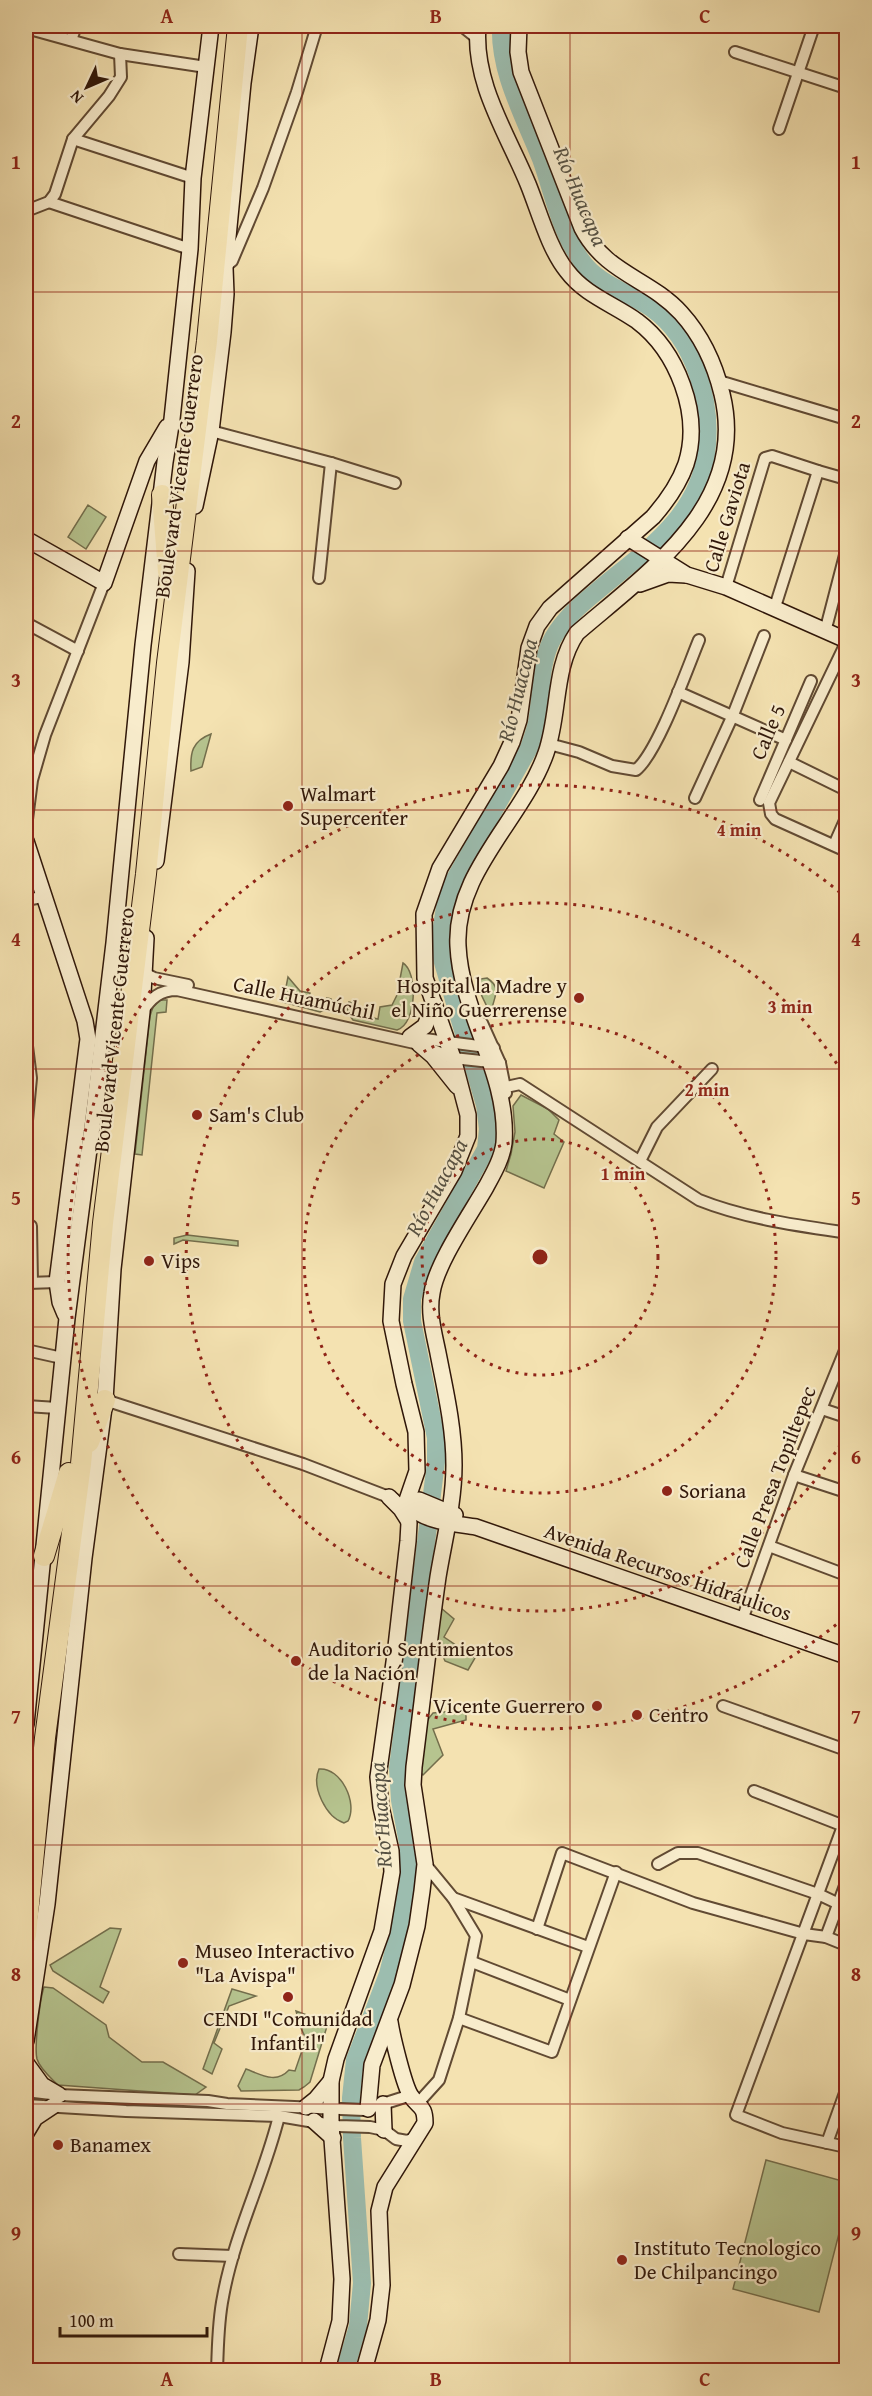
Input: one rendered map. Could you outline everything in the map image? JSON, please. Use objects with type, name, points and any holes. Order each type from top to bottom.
[{"type":"highway","name":"Boulevard Vicente Guerrero","points":[[26,1832],[34,1749],[75,1468],[91,1223],[135,873],[168,572],[199,333],[229,26]]},
{"type":"highway","name":"Boulevard Vicente Guerrero","points":[[26,1935],[75,1468],[209,319],[238,26]]},
{"type":"highway","points":[[194,442],[197,495]]},
{"type":"highway","points":[[162,495],[168,572]]},
{"type":"highway","points":[[116,1127],[133,1088]]},
{"type":"highway","points":[[44,1556],[75,1468],[105,1400]]},
{"type":"main road","name":"Boulevard Vicente Guerrero","points":[[26,1724],[62,1358],[114,943],[143,645],[172,419],[190,249],[193,178],[211,26]]},
{"type":"main road","name":"Boulevard Vicente Guerrero","points":[[26,2041],[47,1904],[81,1591],[105,1400],[113,1269],[146,974],[146,943],[181,662],[188,564],[197,495],[212,431],[224,322],[225,268],[243,83],[251,26]]},
{"type":"main road","points":[[366,2109],[372,2065],[410,1957],[417,1926],[425,1864],[413,1785],[414,1767],[442,1555],[453,1438],[431,1318],[432,1293],[438,1271],[492,1177],[504,1147],[503,1110],[495,1063],[467,993],[458,949],[461,912],[478,871],[528,789],[549,744],[562,667],[568,647],[577,633],[685,536],[708,503],[724,458],[727,424],[719,381],[711,358],[682,314],[665,298],[603,258],[590,244],[521,72],[518,52],[519,26]]},
{"type":"main road","points":[[327,2370],[342,2303],[331,2081],[336,2058],[382,1931],[392,1872],[391,1851],[381,1807],[378,1777],[417,1471],[416,1432],[396,1347],[390,1302],[393,1284],[401,1263],[462,1154],[468,1136],[468,1115],[451,1050],[425,978],[423,952],[426,906],[440,868],[501,766],[512,742],[519,720],[529,648],[537,626],[550,608],[630,540],[658,511],[677,484],[687,462],[690,435],[689,407],[680,379],[656,339],[637,321],[579,285],[566,270],[556,253],[522,168],[489,98],[478,60],[478,32]]},
{"type":"main road","points":[[26,538],[104,583],[147,461],[172,419]]},
{"type":"main road","points":[[147,461],[154,458],[165,462]]},
{"type":"main road","points":[[685,536],[680,558],[681,566],[687,575]]},
{"type":"main road","points":[[630,540],[687,575],[726,587],[846,642]]},
{"type":"main road","points":[[629,588],[668,574],[687,575]]},
{"type":"main road","points":[[26,841],[42,897],[85,1021],[88,1039],[57,1282],[60,1302],[67,1318]]},
{"type":"main road","points":[[434,1003],[425,1026],[415,1041],[433,1056],[462,1092]]},
{"type":"main road","points":[[389,1497],[401,1509],[413,1510]]},
{"type":"main road","name":"Avenida Recursos Hidráulicos","points":[[413,1510],[447,1512],[476,1527],[846,1656]]},
{"type":"main road","points":[[442,1555],[456,1538],[476,1527],[460,1511],[447,1512]]},
{"type":"main road","points":[[364,2370],[378,2320],[382,2285],[379,2211],[385,2187],[415,2138],[421,2133],[425,2123],[425,2114],[415,2099],[392,2038],[390,2019]]},
{"type":"main road","points":[[26,2063],[56,2100],[35,2118],[26,2133]]},
{"type":"main road","points":[[306,2107],[331,2081]]},
{"type":"main road","points":[[383,2104],[384,2130]]},
{"type":"main road","points":[[314,2121],[334,2129]]},
{"type":"street","points":[[71,40],[76,26]]},
{"type":"street","points":[[225,268],[232,261],[263,188],[311,49],[316,26]]},
{"type":"street","points":[[462,26],[478,32]]},
{"type":"street","points":[[778,129],[814,26]]},
{"type":"street","points":[[26,28],[120,54],[206,67]]},
{"type":"street","points":[[735,52],[846,88]]},
{"type":"street","points":[[26,211],[49,202],[55,194],[73,139],[109,96],[121,77],[120,54]]},
{"type":"street","points":[[73,139],[193,178]]},
{"type":"street","points":[[49,202],[190,249]]},
{"type":"street","points":[[719,381],[846,419]]},
{"type":"street","points":[[212,431],[395,483]]},
{"type":"street","name":"Calle Gaviota","points":[[726,587],[765,458],[772,456],[818,471]]},
{"type":"street","points":[[319,578],[331,463]]},
{"type":"street","points":[[774,610],[818,471],[846,479]]},
{"type":"street","points":[[825,632],[846,551]]},
{"type":"street","points":[[26,827],[32,780],[38,757],[104,583]]},
{"type":"street","points":[[26,623],[78,651]]},
{"type":"street","points":[[695,798],[733,715],[764,636]]},
{"type":"street","points":[[549,744],[579,752],[612,766],[636,770],[646,759],[678,692],[699,640]]},
{"type":"street","points":[[846,642],[769,803],[771,814],[775,819],[846,851]]},
{"type":"street","name":"Calle 5","points":[[760,800],[812,681]]},
{"type":"street","points":[[678,692],[786,740]]},
{"type":"street","points":[[789,762],[846,790]]},
{"type":"street","points":[[834,845],[846,818]]},
{"type":"street","points":[[26,900],[42,897]]},
{"type":"street","name":"Calle Huamúchil","points":[[146,974],[154,978],[415,1041],[495,1063]]},
{"type":"street","name":"Calle Huamúchil","points":[[142,1012],[154,996],[166,990],[177,990],[415,1041]]},
{"type":"street","points":[[26,1038],[31,1078],[26,1131]]},
{"type":"street","name":"Calle Huamúchil","points":[[451,1050],[490,1048]]},
{"type":"street","points":[[495,1063],[506,1087],[508,1112],[504,1147]]},
{"type":"street","points":[[640,1161],[657,1127],[712,1069]]},
{"type":"street","points":[[506,1087],[520,1084],[699,1200],[719,1208],[844,1234]]},
{"type":"street","points":[[31,1226],[29,1282],[57,1282]]},
{"type":"street","name":"Calle Presa Topiltepec","points":[[742,1620],[794,1474],[846,1348]]},
{"type":"street","points":[[26,1350],[62,1358]]},
{"type":"street","points":[[105,1400],[292,1460],[389,1497]]},
{"type":"street","points":[[26,1406],[57,1408]]},
{"type":"street","points":[[822,1408],[846,1417]]},
{"type":"street","points":[[794,1474],[846,1492]]},
{"type":"street","points":[[769,1546],[846,1575]]},
{"type":"street","points":[[723,1706],[846,1750]]},
{"type":"street","points":[[754,1791],[845,1822],[736,2115],[782,2133],[846,2147]]},
{"type":"street","points":[[658,1864],[678,1852],[698,1853],[818,1894],[839,1904]]},
{"type":"street","points":[[537,1929],[562,1853],[693,1903],[804,1934],[826,1937],[846,1945]]},
{"type":"street","points":[[26,2105],[56,2100],[366,2109],[396,2098],[415,2099],[439,2080],[459,2018],[476,1936],[453,1898],[425,1864]]},
{"type":"street","points":[[459,2018],[552,2052],[616,1872]]},
{"type":"street","points":[[826,1937],[846,1883]]},
{"type":"street","points":[[453,1898],[588,1947]]},
{"type":"street","points":[[472,1962],[570,2000]]},
{"type":"street","points":[[827,2143],[846,2090]]},
{"type":"street","points":[[26,2091],[56,2100],[126,2111],[279,2116],[314,2121]]},
{"type":"street","points":[[217,2370],[222,2298],[233,2256],[279,2116]]},
{"type":"street","points":[[334,2129],[364,2126],[384,2130],[396,2139],[407,2141],[415,2138]]},
{"type":"street","points":[[179,2254],[233,2256]]},
{"type":"street","points":[[843,2370],[846,2362]]},
{"type":"green space","points":[[88,505],[106,517],[86,549],[68,537]]},
{"type":"green space","points":[[211,734],[202,767],[191,771],[191,759],[196,744]]},
{"type":"green space","points":[[403,963],[408,968],[413,987],[412,1009],[404,1026],[397,1030],[353,1020],[347,1012],[349,1002],[356,1004],[355,1014],[378,1019],[380,1007],[392,1005],[397,995]]},
{"type":"green space","points":[[288,977],[300,991],[310,993],[308,1002],[326,1006],[327,998],[333,1003],[331,1007],[320,1012],[283,1002]]},
{"type":"green space","points":[[487,978],[496,990],[491,1015],[478,988],[481,979]]},
{"type":"green space","points":[[160,1000],[167,1000],[166,1012],[157,1013],[142,1155],[135,1154],[150,1016],[153,1007]]},
{"type":"green space","points":[[521,1095],[548,1109],[559,1120],[554,1134],[564,1142],[544,1188],[506,1171],[515,1132],[513,1106]]},
{"type":"green space","points":[[187,1235],[238,1241],[238,1246],[183,1240],[174,1244],[174,1238]]},
{"type":"green space","points":[[441,1608],[454,1619],[444,1637],[475,1658],[468,1670],[445,1661],[436,1640]]},
{"type":"green space","points":[[466,1710],[466,1720],[433,1729],[443,1755],[423,1775],[420,1772],[422,1741],[428,1719],[433,1713]]},
{"type":"green space","points":[[319,1769],[334,1774],[346,1787],[351,1805],[348,1821],[344,1823],[337,1820],[326,1808],[317,1784]]},
{"type":"green space","points":[[110,1928],[121,1929],[100,1987],[109,1992],[103,2003],[53,1971],[50,1965]]},
{"type":"green space","points":[[44,1987],[53,1988],[106,2025],[109,2037],[142,2062],[163,2062],[206,2087],[195,2095],[58,2085],[43,2070],[37,2059],[38,2023]]},
{"type":"green space","points":[[232,1989],[256,1996],[229,2006],[214,2043],[222,2049],[212,2074],[203,2069]]},
{"type":"green space","points":[[296,2011],[328,2023],[310,2082],[299,2090],[241,2091],[238,2086],[246,2069],[269,2077],[279,2077],[289,2070],[295,2071],[306,2039]]},
{"type":"green space","points":[[766,2160],[846,2182],[846,2206],[819,2312],[733,2289]]},
{"type":"waterway","name":"Río Huacapa","points":[[345,2370],[358,2326],[362,2283],[351,2098],[355,2060],[388,1974],[409,1877],[409,1849],[400,1800],[398,1768],[436,1462],[436,1438],[412,1321],[412,1299],[423,1262],[486,1149],[488,1129],[485,1105],[442,959],[441,933],[445,907],[451,886],[529,748],[537,722],[545,657],[553,638],[578,608],[665,533],[691,498],[701,477],[706,454],[707,414],[698,374],[690,354],[666,321],[651,308],[613,287],[587,268],[568,237],[541,159],[508,77],[501,43],[501,26]]},
{"type":"place","name":"Walmart Supercenter","points":[[288,806]]},
{"type":"place","name":"Hospital la Madre y el Niño Guerrerense","points":[[579,998]]},
{"type":"place","name":"Sam's Club","points":[[197,1115]]},
{"type":"place","name":"Vips","points":[[149,1261]]},
{"type":"place","name":"Soriana","points":[[667,1491]]},
{"type":"place","name":"Auditorio Sentimientos de la Nación","points":[[296,1661]]},
{"type":"place","name":"Vicente Guerrero","points":[[597,1706]]},
{"type":"place","name":"Centro","points":[[637,1715]]},
{"type":"place","name":"Museo Interactivo \"La Avispa\"","points":[[183,1963]]},
{"type":"place","name":"CENDI \"Comunidad Infantil\"","points":[[288,1997]]},
{"type":"place","name":"Banamex","points":[[58,2145]]},
{"type":"place","name":"Instituto Tecnologico De Chilpancingo","points":[[622,2260]]}]
